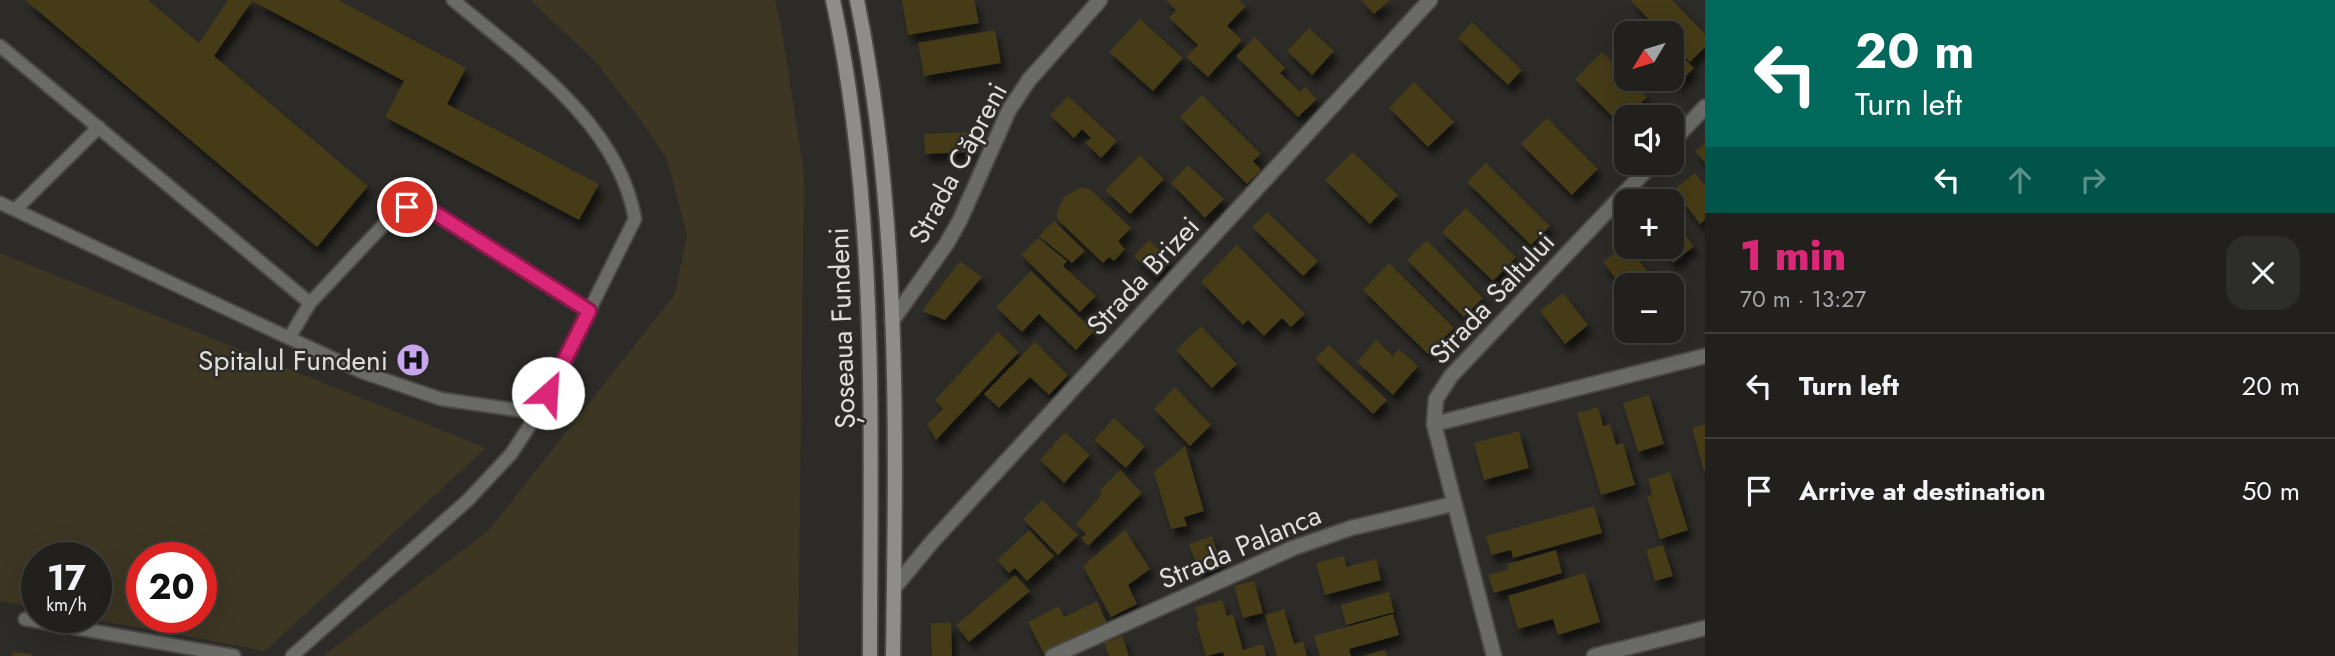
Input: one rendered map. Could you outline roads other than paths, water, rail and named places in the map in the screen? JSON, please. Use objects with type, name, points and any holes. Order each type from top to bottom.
[{"type":"main road","name":"Șoseaua Fundeni","points":[[833,0],[851,99],[864,238],[870,397],[870,656]]},
{"type":"main road","name":"Șoseaua Fundeni","points":[[858,0],[874,93],[881,159],[892,321],[893,656]]},
{"type":"street","name":"Strada Căpreni","points":[[892,321],[960,220],[1009,110],[1029,80],[1100,0]]},
{"type":"street","name":"Strada Brizei","points":[[894,588],[932,542],[1430,0]]},
{"type":"street","points":[[1684,129],[1705,107]]},
{"type":"street","name":"Strada Saltului","points":[[1494,656],[1452,503],[1434,424],[1436,399],[1451,376],[1642,175]]},
{"type":"street","points":[[1434,424],[1705,356]]},
{"type":"street","name":"Strada Palanca","points":[[1053,656],[1293,548],[1363,524],[1452,503]]},
{"type":"street","points":[[1594,656],[1705,628]]},
{"type":"lane","points":[[292,656],[468,500],[511,454],[538,414],[635,219],[630,195],[617,163],[576,107],[557,87],[453,0]]},
{"type":"lane","points":[[0,46],[310,303]]},
{"type":"lane","points":[[15,209],[99,127]]},
{"type":"lane","points":[[0,203],[362,372],[441,399],[538,414]]},
{"type":"lane","points":[[289,338],[310,303],[390,218],[407,207],[427,208],[589,311]]},
{"type":"lane","points":[[96,633],[196,653],[234,656]]},
{"type":"place","name":"Spitalul Fundeni","points":[[413,360]]}]
